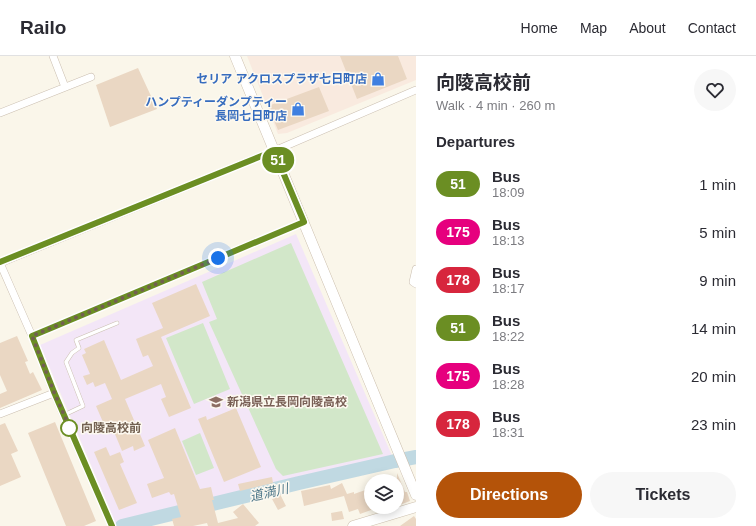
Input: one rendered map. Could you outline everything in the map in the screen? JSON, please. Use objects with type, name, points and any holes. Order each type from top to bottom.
[{"type":"street","points":[[52,56],[65,87]]},
{"type":"street","points":[[235,56],[416,495]]},
{"type":"street","points":[[0,113],[91,77]]},
{"type":"street","points":[[112,526],[0,263],[274,151],[416,90]]},
{"type":"street","points":[[32,336],[304,222]]},
{"type":"street","points":[[416,269],[413,282],[416,284]]},
{"type":"street","points":[[0,414],[54,392]]},
{"type":"street","points":[[353,526],[416,507]]},
{"type":"lane","points":[[64,415],[83,406],[66,362],[72,353],[79,348],[76,340],[117,323]]},
{"type":"shaded area","points":[[247,56],[416,56],[416,80],[287,133],[278,134]]},
{"type":"shaded area","name":"新潟県立長岡向陵高校","points":[[296,234],[393,458],[116,524],[40,345]]},
{"type":"green space","points":[[291,243],[383,454],[283,476],[276,469],[209,322],[217,319],[202,282]]},
{"type":"green space","points":[[203,323],[230,389],[194,404],[166,338]]},
{"type":"green space","points":[[200,433],[214,468],[196,475],[182,441]]},
{"type":"building","points":[[340,56],[398,56],[407,79],[357,99]]},
{"type":"building","points":[[138,68],[157,109],[110,127],[96,85]]},
{"type":"building","name":"ハンプティーダンプティー 長岡七日町店","points":[[319,87],[329,111],[278,130],[268,106]]},
{"type":"building","points":[[196,284],[210,316],[161,337],[191,408],[169,417],[161,399],[166,397],[161,384],[125,399],[145,446],[134,451],[133,446],[122,451],[112,427],[106,429],[96,406],[112,399],[105,383],[95,387],[93,382],[87,385],[83,376],[90,374],[82,355],[86,353],[84,349],[104,340],[121,380],[153,366],[148,355],[143,357],[136,339],[163,328],[152,303]]},
{"type":"building","points":[[17,336],[28,361],[25,362],[30,374],[33,372],[42,390],[0,408],[0,394],[7,391],[0,375],[0,343]]},
{"type":"building","points":[[236,408],[261,467],[224,482],[198,419],[206,416],[207,420]]},
{"type":"building","points":[[55,422],[96,521],[84,526],[66,526],[28,433]]},
{"type":"building","points":[[5,423],[18,451],[11,454],[21,477],[0,486],[0,425]]},
{"type":"building","points":[[175,428],[200,489],[211,487],[214,500],[212,500],[218,523],[238,518],[233,512],[243,504],[259,523],[255,526],[208,526],[207,523],[193,526],[174,526],[172,519],[181,517],[174,494],[171,495],[169,492],[152,498],[147,484],[164,478],[148,440]]},
{"type":"building","points":[[106,447],[110,456],[120,452],[124,462],[120,464],[137,503],[119,510],[94,452]]},
{"type":"building","points":[[272,477],[273,483],[240,491],[238,484]]},
{"type":"building","points":[[342,483],[347,494],[354,492],[354,494],[364,490],[364,513],[360,514],[358,509],[349,512],[344,496],[304,506],[301,491],[330,485],[331,489]]},
{"type":"building","points":[[404,490],[405,492],[407,492],[410,501],[404,503]]},
{"type":"building","points":[[280,494],[286,506],[278,510],[272,499]]},
{"type":"building","points":[[342,511],[344,519],[332,521],[331,513]]},
{"type":"building","points":[[414,516],[416,519],[416,526],[400,526]]},
{"type":"waterway","name":"道満川","points":[[122,526],[299,483],[416,457]]},
{"type":"bus line","name":"51","points":[[0,262],[274,151],[304,222],[32,336],[54,392],[112,526]]},
{"type":"place","name":"セリア アクロスプラザ七日町店","points":[[378,79]]},
{"type":"place","name":"ハンプティーダンプティー 長岡七日町店","points":[[298,109]]},
{"type":"place","name":"新潟県立長岡向陵高校","points":[[216,402]]},
{"type":"place","name":"向陵高校前","points":[[69,428]]},
{"type":"route","points":[[69,428],[72,433],[32,336],[218,258]]}]
